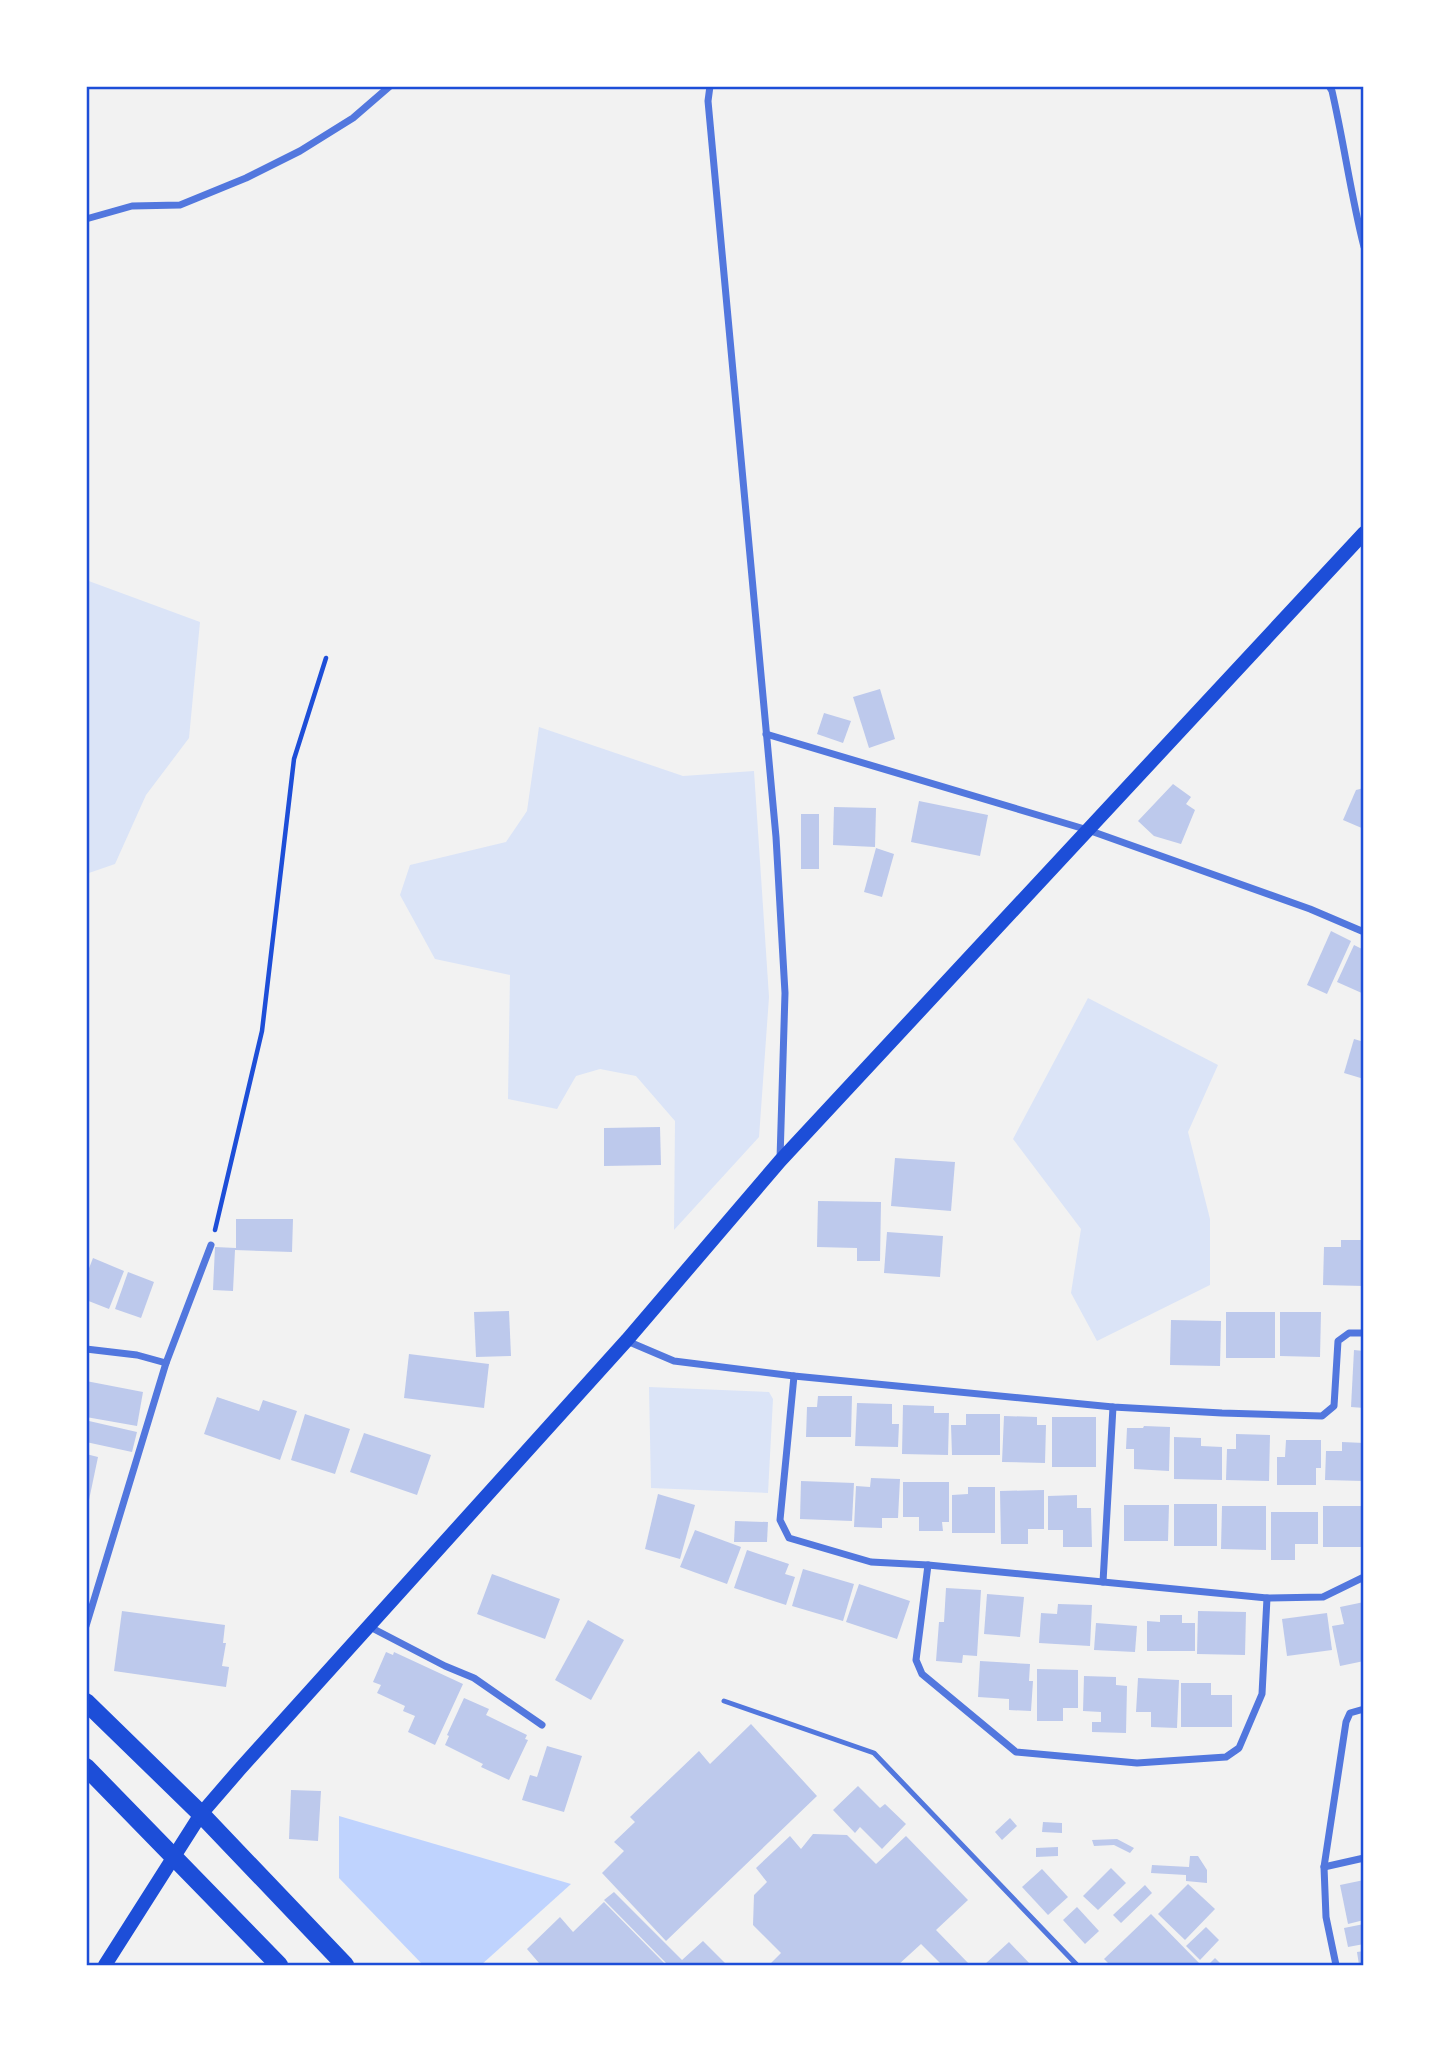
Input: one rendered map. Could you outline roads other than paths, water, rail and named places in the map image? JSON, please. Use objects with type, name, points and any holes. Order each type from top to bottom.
[{"type":"main road","points":[[104,1965],[201,1814],[627,1340],[780,1161],[1364,533]]},
{"type":"main road","points":[[86,1702],[201,1814],[345,1965]]},
{"type":"main road","points":[[86,1767],[279,1965]]},
{"type":"street","points":[[86,219],[132,206],[180,205],[246,178],[300,151],[353,118],[390,86]]},
{"type":"street","points":[[710,86],[708,101],[776,837],[785,993],[780,1161]]},
{"type":"street","points":[[1329,86],[1346,153],[1364,247]]},
{"type":"street","points":[[766,734],[1088,830],[1310,909],[1364,932]]},
{"type":"street","points":[[86,1626],[166,1363],[211,1245]]},
{"type":"street","points":[[627,1340],[674,1361],[794,1376],[1113,1407],[1322,1416],[1334,1406],[1338,1341],[1349,1333],[1364,1334]]},
{"type":"street","points":[[86,1349],[137,1355],[166,1363]]},
{"type":"street","points":[[794,1376],[780,1520],[789,1538],[871,1562],[1267,1598],[1323,1597],[1364,1577]]},
{"type":"street","points":[[1103,1582],[1113,1407]]},
{"type":"street","points":[[928,1566],[916,1660],[922,1674],[1016,1752],[1137,1763],[1226,1757],[1240,1748],[1262,1694],[1267,1598]]},
{"type":"street","points":[[369,1626],[444,1666],[474,1678],[542,1725]]},
{"type":"street","points":[[1336,1965],[1326,1917],[1325,1867],[1346,1722],[1350,1713],[1364,1709]]},
{"type":"street","points":[[1325,1867],[1364,1858]]},
{"type":"lane","points":[[724,1701],[874,1753],[1077,1965]]},
{"type":"water","points":[[339,1816],[571,1884],[481,1965],[423,1965],[339,1878]]}]
